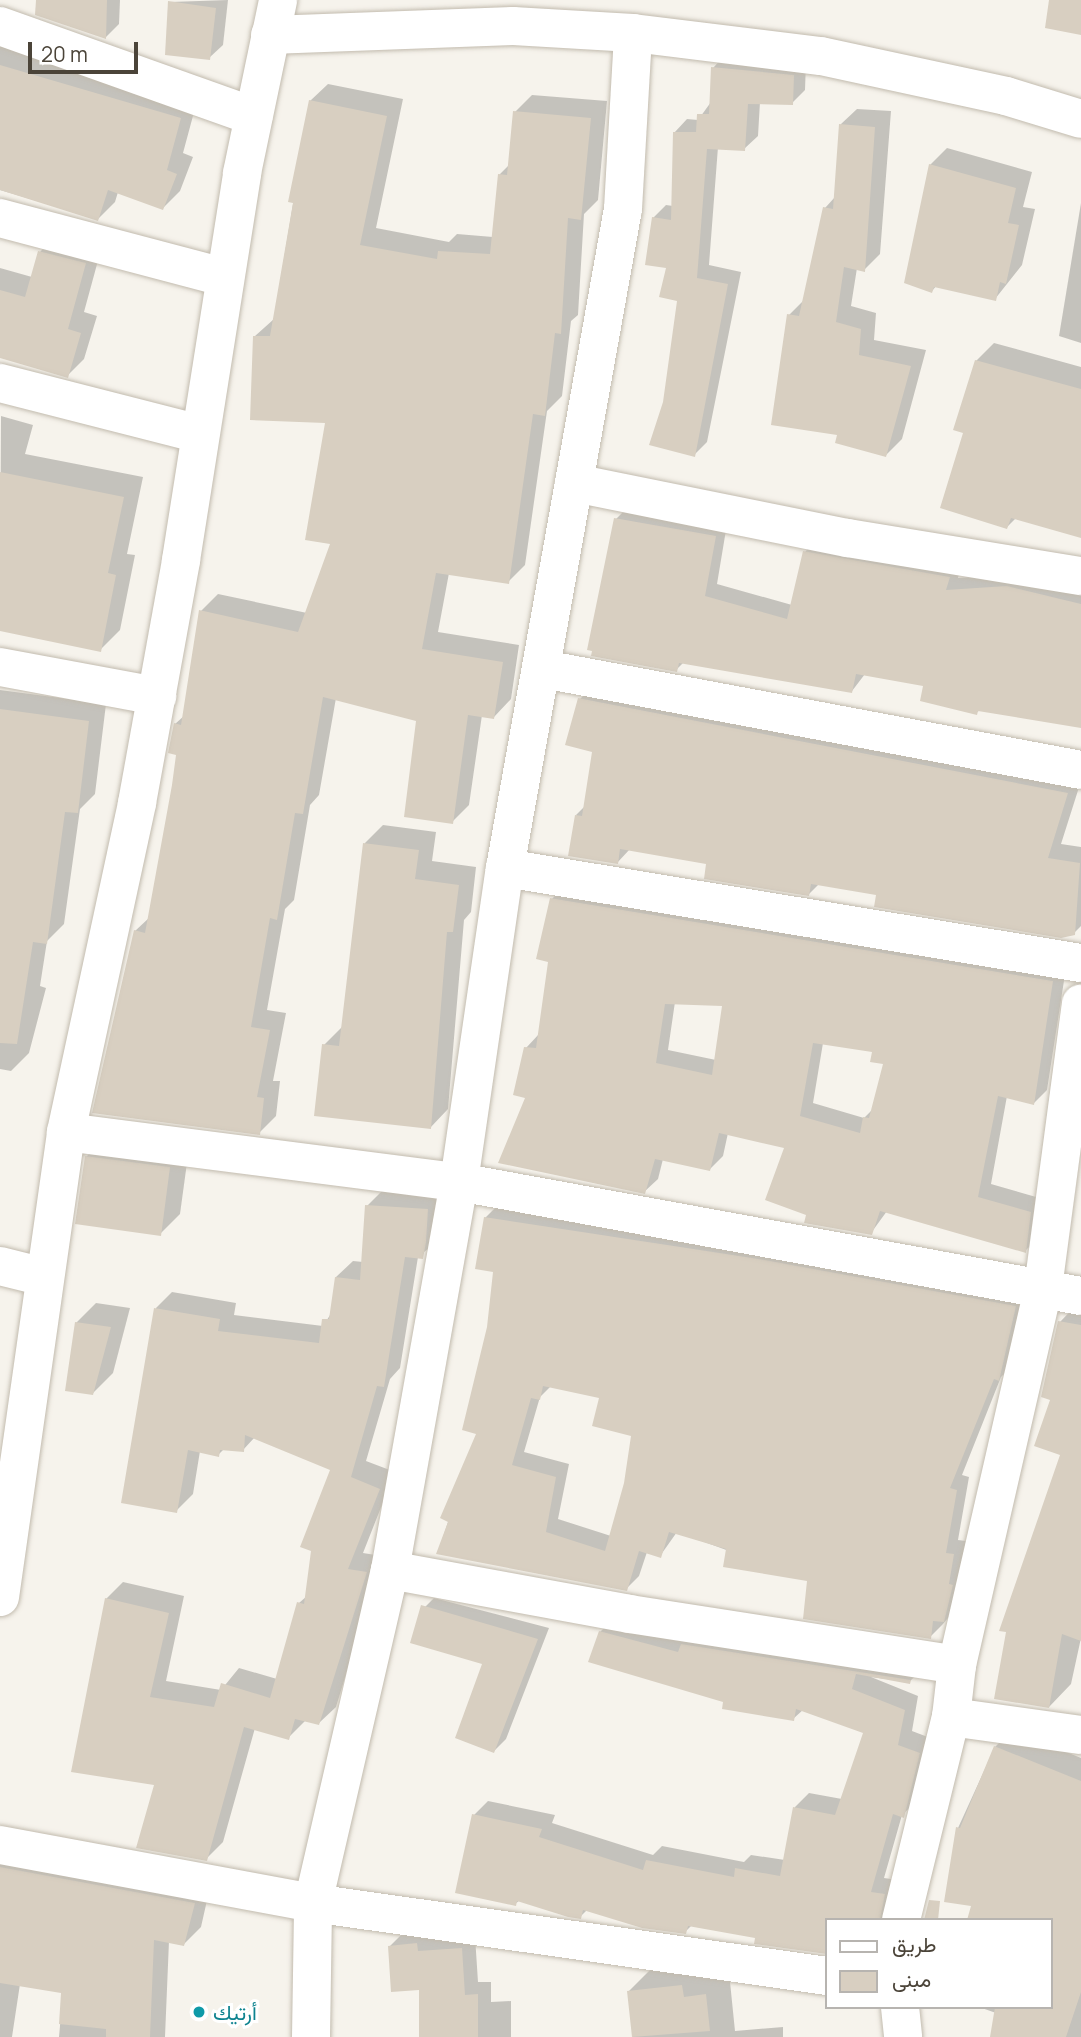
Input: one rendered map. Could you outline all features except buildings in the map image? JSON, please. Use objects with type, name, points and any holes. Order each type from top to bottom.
[{"type":"street","points":[[0,1597],[66,1132],[157,696],[224,277],[274,17],[633,33],[821,56],[1006,96],[1081,119]]},
{"type":"street","points":[[0,26],[253,116]]},
{"type":"street","points":[[311,2037],[313,1903],[390,1570],[458,1182],[505,868],[543,669],[623,209],[633,33]]},
{"type":"street","points":[[0,218],[224,277]]},
{"type":"street","points":[[0,383],[200,434]]},
{"type":"street","points":[[574,483],[848,538],[1081,576]]},
{"type":"street","points":[[0,667],[157,696]]},
{"type":"street","points":[[543,669],[1081,770]]},
{"type":"street","points":[[505,868],[1081,962]]},
{"type":"street","points":[[901,1918],[951,1717],[957,1665],[1043,1288],[1081,1004]]},
{"type":"street","points":[[66,1132],[458,1182],[1081,1296]]},
{"type":"street","points":[[0,1266],[44,1278]]},
{"type":"street","points":[[390,1570],[629,1614],[957,1665]]},
{"type":"street","points":[[951,1717],[1081,1735]]},
{"type":"street","points":[[0,1845],[313,1903],[825,1976]]},
{"type":"street","points":[[900,2009],[903,2037]]},
{"type":"place","name":"أرتيك","points":[[199,2012]]}]
